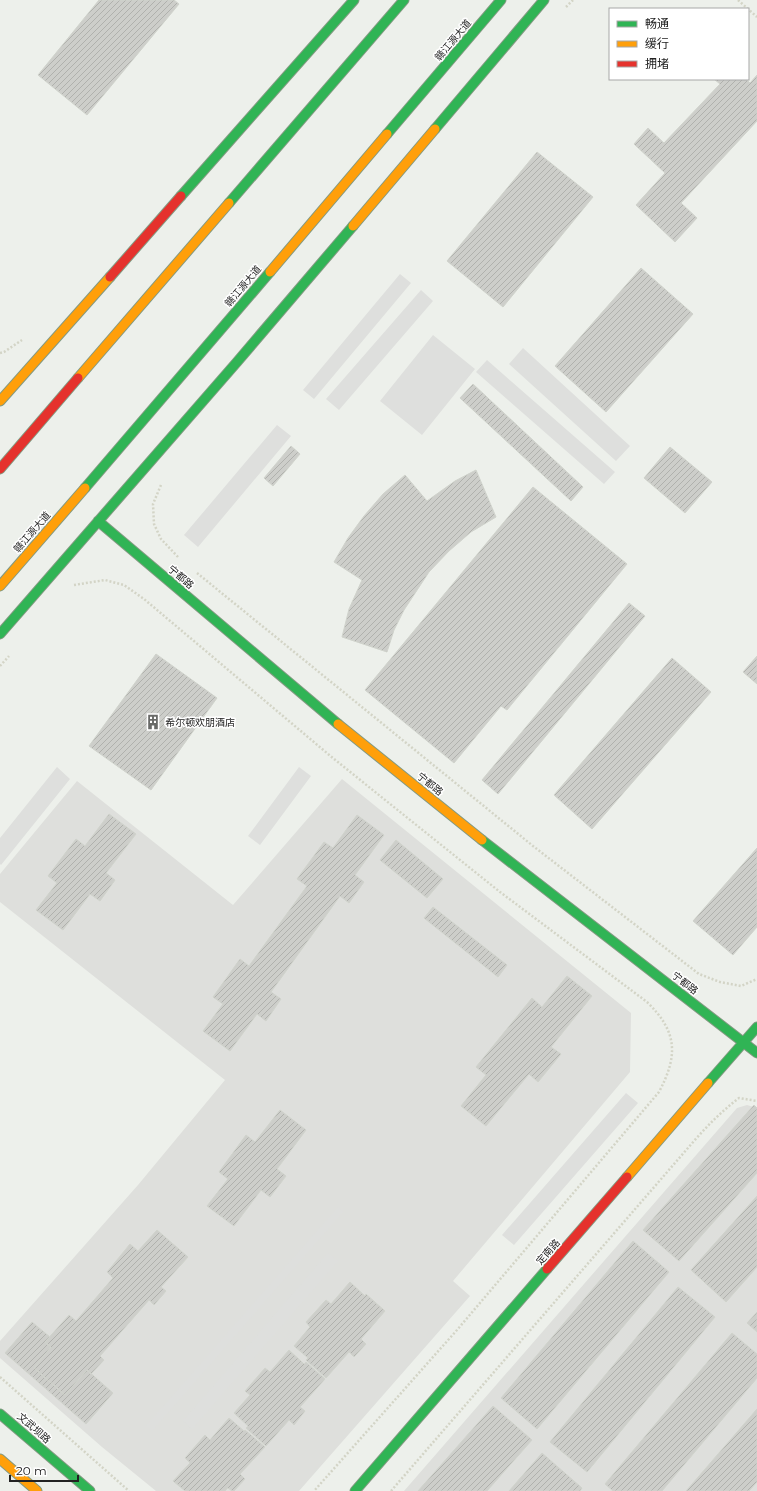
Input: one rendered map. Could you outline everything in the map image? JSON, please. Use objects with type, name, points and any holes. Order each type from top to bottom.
[{"type":"street","points":[[0,401],[354,0]]},
{"type":"street","points":[[0,469],[404,0]]},
{"type":"street","name":"赣江源大道","points":[[0,586],[102,469],[501,0]]},
{"type":"street","points":[[0,634],[247,350],[544,0]]},
{"type":"street","name":"宁都路","points":[[98,521],[351,735],[518,868],[757,1053]]},
{"type":"street","name":"定南路","points":[[355,1491],[757,1027]]},
{"type":"street","name":"文武坝路","points":[[0,1414],[90,1491]]},
{"type":"street","points":[[0,1459],[37,1491]]},
{"type":"path","points":[[562,12],[572,0]]},
{"type":"path","points":[[738,0],[747,8]]},
{"type":"path","points":[[749,10],[757,17]]},
{"type":"path","points":[[162,483],[153,504],[154,524],[161,539],[179,558]]},
{"type":"path","points":[[197,573],[527,842],[699,974],[720,982],[741,986],[757,979]]},
{"type":"path","points":[[71,587],[76,584],[105,580],[124,585],[144,599],[334,759],[395,808],[500,892],[647,1002],[659,1014],[666,1025],[673,1053],[666,1078],[659,1092],[457,1330],[314,1491]]},
{"type":"path","points":[[0,666],[10,654]]},
{"type":"path","points":[[391,1491],[724,1108],[739,1098],[757,1102]]},
{"type":"path","points":[[0,1377],[130,1491]]},
{"type":"shaded area","points":[[400,274],[411,283],[314,399],[303,390]]},
{"type":"shaded area","points":[[421,290],[433,301],[339,410],[326,399]]},
{"type":"shaded area","points":[[433,335],[475,369],[422,435],[380,401]]},
{"type":"shaded area","points":[[523,348],[630,446],[616,461],[509,364]]},
{"type":"shaded area","points":[[487,360],[615,472],[604,484],[476,372]]},
{"type":"shaded area","points":[[277,425],[291,436],[198,547],[184,535]]},
{"type":"shaded area","points":[[57,767],[70,779],[1,865],[0,838]]},
{"type":"shaded area","points":[[299,767],[311,776],[260,845],[248,836]]},
{"type":"shaded area","points":[[342,779],[631,1013],[630,1072],[453,1281],[470,1296],[299,1491],[156,1491],[102,1447],[0,1358],[0,1341],[138,1185],[225,1080],[0,902],[0,874],[77,781],[233,905]]},
{"type":"shaded area","points":[[626,1093],[638,1103],[514,1245],[502,1235]]},
{"type":"shaded area","points":[[747,1105],[757,1108],[757,1491],[404,1491],[737,1108]]},
{"type":"shaded area","points":[[338,1207],[343,1212],[152,1431],[146,1426]]},
{"type":"shaded area","points":[[328,1253],[338,1261],[192,1429],[183,1421]]},
{"type":"building","points":[[99,0],[174,0],[179,4],[87,115],[38,75]]},
{"type":"building","points":[[757,75],[757,121],[681,203],[697,218],[675,242],[636,205],[665,173],[634,144],[648,128],[664,143],[720,84],[715,80],[747,80],[750,83]]},
{"type":"building","points":[[537,152],[593,197],[503,307],[447,261]]},
{"type":"building","points":[[641,268],[693,314],[606,412],[555,366]]},
{"type":"building","points":[[473,384],[583,487],[571,501],[460,398]]},
{"type":"building","points":[[291,446],[300,454],[273,486],[264,478]]},
{"type":"building","points":[[670,447],[712,482],[685,513],[644,478]]},
{"type":"building","points":[[476,470],[496,517],[471,532],[449,551],[429,572],[404,610],[394,630],[387,652],[342,637],[349,609],[362,580],[334,562],[348,538],[364,516],[383,494],[405,475],[427,501],[455,481]]},
{"type":"building","points":[[533,487],[627,564],[507,710],[501,706],[454,763],[365,690]]},
{"type":"building","points":[[629,603],[645,616],[498,794],[482,780]]},
{"type":"building","name":"希尔顿欢朋酒店","points":[[156,654],[217,698],[151,790],[89,746]]},
{"type":"building","points":[[757,656],[757,684],[743,672]]},
{"type":"building","points":[[672,658],[711,692],[592,829],[554,795]]},
{"type":"building","points":[[109,814],[136,834],[106,873],[115,880],[100,901],[90,894],[63,930],[36,910],[57,883],[48,876],[76,839],[85,846]]},
{"type":"building","points":[[357,815],[384,835],[355,875],[364,882],[349,903],[340,896],[271,992],[281,999],[266,1021],[257,1014],[230,1051],[203,1031],[223,1004],[213,997],[240,959],[249,966],[307,886],[297,879],[324,842],[333,848]]},
{"type":"building","points":[[396,840],[443,879],[427,898],[380,860]]},
{"type":"building","points":[[757,848],[757,927],[733,955],[693,921]]},
{"type":"building","points":[[433,907],[507,965],[498,977],[424,918]]},
{"type":"building","points":[[567,976],[592,996],[551,1047],[561,1054],[538,1082],[529,1074],[486,1126],[461,1106],[486,1075],[476,1067],[532,998],[542,1007]]},
{"type":"building","points":[[754,1105],[757,1108],[757,1173],[679,1261],[643,1230]]},
{"type":"building","points":[[280,1110],[306,1130],[277,1169],[286,1176],[270,1197],[261,1190],[234,1226],[207,1206],[228,1179],[219,1172],[246,1135],[255,1142]]},
{"type":"building","points":[[757,1196],[757,1267],[726,1302],[691,1270]]},
{"type":"building","points":[[157,1230],[188,1257],[161,1287],[166,1291],[154,1305],[149,1300],[100,1356],[104,1360],[91,1374],[87,1370],[65,1395],[34,1368],[51,1347],[45,1342],[69,1315],[76,1321],[113,1278],[107,1272],[130,1244],[138,1251]]},
{"type":"building","points":[[633,1241],[669,1272],[537,1429],[501,1398]]},
{"type":"building","points":[[350,1282],[365,1296],[366,1294],[385,1311],[361,1339],[366,1344],[354,1357],[349,1352],[326,1378],[306,1360],[308,1358],[294,1346],[310,1327],[306,1322],[326,1300],[331,1304]]},
{"type":"building","points":[[678,1287],[715,1317],[587,1472],[550,1442]]},
{"type":"building","points":[[757,1312],[757,1332],[747,1323]]},
{"type":"building","points":[[32,1322],[50,1337],[45,1342],[51,1347],[34,1368],[65,1395],[87,1370],[113,1393],[86,1424],[5,1353]]},
{"type":"building","points":[[732,1333],[757,1354],[757,1378],[662,1491],[613,1491],[605,1484]]},
{"type":"building","points":[[289,1350],[304,1364],[306,1362],[325,1379],[300,1407],[305,1411],[294,1425],[289,1420],[266,1446],[246,1428],[248,1426],[234,1413],[250,1395],[245,1391],[265,1368],[270,1372]]},
{"type":"building","points":[[493,1406],[532,1440],[487,1491],[418,1491]]},
{"type":"building","points":[[757,1409],[757,1482],[749,1491],[686,1491]]},
{"type":"building","points":[[229,1418],[265,1447],[240,1474],[245,1479],[234,1491],[228,1488],[225,1491],[185,1491],[173,1481],[190,1463],[185,1458],[205,1435],[210,1440]]},
{"type":"building","points":[[542,1453],[582,1488],[580,1491],[509,1491]]},
{"type":"traffic: fast","points":[[181,196],[354,0]]},
{"type":"traffic: fast","points":[[229,203],[404,0]]},
{"type":"traffic: fast","points":[[387,134],[501,0]]},
{"type":"traffic: fast","points":[[435,129],[544,0]]},
{"type":"traffic: fast","points":[[0,634],[237,362],[353,226]]},
{"type":"traffic: fast","points":[[85,488],[270,272]]},
{"type":"traffic: fast","points":[[98,521],[338,724]]},
{"type":"traffic: fast","points":[[482,840],[757,1053]]},
{"type":"traffic: fast","points":[[708,1083],[757,1027]]},
{"type":"traffic: fast","points":[[355,1491],[547,1269]]},
{"type":"traffic: fast","points":[[0,1414],[90,1491]]},
{"type":"traffic: slow","points":[[353,226],[435,129]]},
{"type":"traffic: slow","points":[[270,272],[387,134]]},
{"type":"traffic: slow","points":[[78,378],[229,203]]},
{"type":"traffic: slow","points":[[0,401],[110,277]]},
{"type":"traffic: slow","points":[[0,586],[85,488]]},
{"type":"traffic: slow","points":[[338,724],[482,840]]},
{"type":"traffic: slow","points":[[627,1177],[708,1083]]},
{"type":"traffic: slow","points":[[0,1459],[37,1491]]},
{"type":"traffic: jam","points":[[110,277],[181,196]]},
{"type":"traffic: jam","points":[[0,469],[78,378]]},
{"type":"traffic: jam","points":[[547,1269],[627,1177]]},
{"type":"place","name":"希尔顿欢朋酒店","points":[[153,722]]}]
